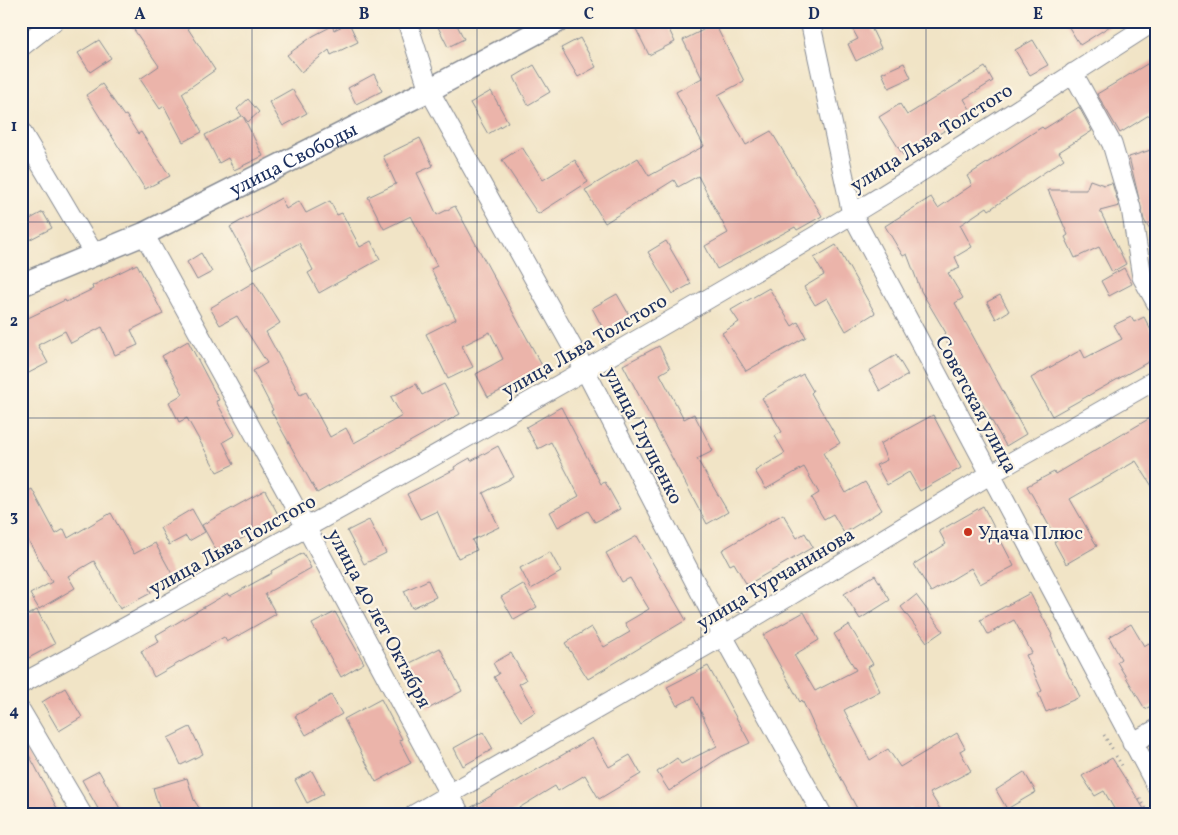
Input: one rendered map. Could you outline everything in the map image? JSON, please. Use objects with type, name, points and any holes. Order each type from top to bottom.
[{"type":"street","points":[[21,47],[54,21]]},
{"type":"street","name":"улица Глущенко","points":[[407,21],[429,90],[586,370],[723,636],[822,814]]},
{"type":"street","name":"улица Свободы","points":[[21,285],[144,234],[429,90],[558,21]]},
{"type":"street","name":"Советская улица","points":[[810,21],[852,214],[989,475],[1157,787]]},
{"type":"street","name":"улица Льва Толстого","points":[[21,684],[307,529],[586,370],[852,214],[1155,21]]},
{"type":"street","points":[[1073,73],[1112,144],[1131,208],[1142,276],[1157,304]]},
{"type":"street","points":[[21,131],[94,254]]},
{"type":"street","name":"улица 40 лет Октября","points":[[144,234],[307,529],[460,814]]},
{"type":"street","name":"улица Турчанинова","points":[[415,814],[723,636],[989,475],[1157,379]]},
{"type":"street","points":[[21,711],[82,814]]},
{"type":"street","points":[[1132,743],[1157,729]]},
{"type":"building","points":[[128,21],[183,21],[215,70],[182,93],[202,132],[183,142],[164,106],[160,109],[140,79],[159,66]]},
{"type":"building","points":[[435,21],[455,21],[464,39],[448,47]]},
{"type":"building","points":[[632,21],[665,21],[675,42],[649,55]]},
{"type":"building","points":[[848,21],[868,21],[881,48],[856,61],[848,44],[858,39]]},
{"type":"building","points":[[1065,21],[1118,21],[1080,45]]},
{"type":"building","points":[[349,23],[358,42],[331,55],[329,50],[301,72],[287,55],[313,36],[332,26],[334,30]]},
{"type":"building","points":[[715,24],[744,81],[718,95],[746,145],[771,131],[822,216],[797,230],[795,227],[717,269],[705,246],[728,233],[698,176],[678,187],[674,180],[605,223],[585,190],[638,158],[649,176],[704,146],[676,92],[702,78],[683,40]]},
{"type":"building","points":[[580,38],[596,67],[578,77],[561,48]]},
{"type":"building","points":[[99,40],[111,58],[90,72],[78,53]]},
{"type":"building","points":[[1033,40],[1048,65],[1030,75],[1015,50]]},
{"type":"building","points":[[1157,58],[1157,110],[1120,133],[1097,94]]},
{"type":"building","points":[[904,63],[911,78],[889,88],[882,73]]},
{"type":"building","points":[[534,65],[550,92],[528,105],[514,77]]},
{"type":"building","points":[[985,67],[993,81],[964,99],[973,114],[903,155],[879,117],[900,104],[907,115]]},
{"type":"building","points":[[374,74],[382,91],[356,104],[348,88]]},
{"type":"building","points":[[102,84],[138,134],[141,132],[170,176],[145,189],[86,95]]},
{"type":"building","points":[[292,89],[307,113],[283,126],[269,102]]},
{"type":"building","points":[[491,91],[508,122],[488,134],[470,103]]},
{"type":"building","points":[[248,99],[259,112],[248,122],[243,116],[263,156],[234,170],[228,158],[219,163],[205,135],[242,116],[237,109]]},
{"type":"building","points":[[1079,107],[1092,131],[1059,152],[1064,159],[989,210],[987,207],[960,225],[972,247],[955,257],[960,268],[948,273],[963,298],[955,303],[1026,434],[1006,446],[943,335],[946,333],[921,291],[907,254],[903,256],[885,226],[931,197],[938,208],[972,185],[967,176],[1042,127],[1044,129]]},
{"type":"building","points":[[420,138],[433,166],[417,173],[437,215],[455,206],[545,371],[512,389],[510,386],[488,397],[476,374],[503,359],[490,332],[462,346],[473,367],[448,379],[426,334],[456,319],[431,269],[437,266],[411,216],[384,229],[368,197],[396,184],[383,156]]},
{"type":"building","points":[[522,147],[543,180],[575,160],[588,182],[538,214],[502,160]]},
{"type":"building","points":[[1157,148],[1157,242],[1144,220],[1129,157]]},
{"type":"building","points":[[1090,180],[1104,185],[1112,183],[1119,206],[1100,211],[1126,264],[1112,272],[1099,247],[1075,258],[1065,237],[1068,235],[1048,190],[1086,190]]},
{"type":"building","points":[[281,198],[286,209],[299,201],[306,213],[330,201],[337,215],[342,213],[360,247],[371,241],[380,259],[319,293],[308,273],[313,270],[299,243],[253,269],[230,227]]},
{"type":"building","points":[[43,212],[52,228],[21,244],[21,224]]},
{"type":"building","points":[[666,241],[691,284],[673,294],[648,252]]},
{"type":"building","points":[[836,245],[875,313],[846,331],[827,298],[815,305],[804,287],[824,275],[814,258]]},
{"type":"building","points":[[201,253],[212,272],[197,280],[187,262]]},
{"type":"building","points":[[137,264],[163,314],[131,330],[138,345],[115,355],[102,327],[71,343],[65,331],[38,345],[48,363],[21,377],[21,310],[26,319],[93,289],[92,286]]},
{"type":"building","points":[[1124,268],[1132,284],[1109,296],[1101,281]]},
{"type":"building","points":[[254,282],[280,323],[266,332],[300,395],[306,392],[330,437],[346,428],[354,443],[402,416],[391,397],[416,384],[422,395],[444,384],[460,414],[317,493],[271,411],[273,410],[253,371],[267,363],[237,316],[220,325],[210,308]]},
{"type":"building","points":[[769,288],[792,326],[798,322],[806,337],[746,371],[722,333],[739,322],[731,310]]},
{"type":"building","points":[[617,294],[632,320],[606,334],[592,308]]},
{"type":"building","points":[[1000,295],[1009,311],[996,319],[987,302]]},
{"type":"building","points":[[1131,317],[1134,322],[1144,317],[1157,342],[1157,357],[1052,416],[1031,378],[1081,350],[1085,358],[1122,339],[1114,325]]},
{"type":"building","points":[[188,341],[219,400],[216,401],[235,435],[223,442],[234,464],[217,472],[187,418],[179,422],[169,402],[183,394],[162,356]]},
{"type":"building","points":[[659,346],[670,368],[660,374],[684,419],[694,414],[713,451],[697,459],[728,512],[707,524],[623,365]]},
{"type":"building","points":[[896,355],[908,375],[880,391],[869,371]]},
{"type":"building","points":[[803,374],[813,391],[811,393],[840,443],[823,453],[846,493],[865,482],[882,510],[844,533],[833,514],[824,519],[811,498],[819,493],[804,467],[766,489],[755,471],[785,453],[775,436],[782,432],[762,398]]},
{"type":"building","points":[[561,407],[601,484],[605,482],[620,509],[595,522],[588,511],[558,527],[550,512],[579,496],[551,442],[538,449],[526,427]]},
{"type":"building","points":[[1157,414],[1157,494],[1136,461],[1070,499],[1097,546],[1066,564],[1054,542],[1057,540],[1027,486],[1054,472],[1055,474]]},
{"type":"building","points":[[933,415],[961,468],[920,491],[909,472],[887,485],[876,465],[887,460],[880,444]]},
{"type":"building","points":[[498,446],[514,477],[483,493],[499,527],[472,540],[477,550],[458,558],[437,511],[420,519],[407,494],[455,469],[454,467],[470,458],[471,461]]},
{"type":"building","points":[[32,489],[56,534],[64,529],[68,538],[111,513],[134,554],[155,543],[172,574],[149,588],[151,593],[120,609],[94,561],[68,576],[75,588],[39,609],[30,594],[52,582],[21,528],[21,495]]},
{"type":"building","points":[[265,490],[280,518],[217,552],[202,525]]},
{"type":"building","points":[[983,506],[1014,566],[980,584],[971,568],[931,592],[914,564],[946,544],[939,531]]},
{"type":"building","points":[[192,509],[205,532],[189,541],[186,536],[169,545],[160,528]]},
{"type":"building","points":[[783,514],[797,538],[805,533],[813,547],[747,585],[734,563],[730,565],[722,550]]},
{"type":"building","points":[[369,520],[386,553],[364,564],[347,531]]},
{"type":"building","points":[[637,536],[686,620],[588,679],[565,643],[591,627],[604,647],[630,632],[625,623],[649,609],[630,578],[622,582],[606,553]]},
{"type":"building","points":[[550,552],[561,572],[531,589],[520,568]]},
{"type":"building","points":[[303,553],[311,568],[265,594],[276,614],[227,642],[224,637],[154,677],[141,651],[159,642],[156,635],[228,593],[230,596],[272,573],[271,571]]},
{"type":"building","points":[[875,575],[890,600],[860,619],[844,594]]},
{"type":"building","points":[[428,580],[436,597],[412,608],[404,591]]},
{"type":"building","points":[[523,584],[537,607],[514,620],[501,597]]},
{"type":"building","points":[[1030,593],[1052,635],[1080,697],[1046,712],[1038,693],[1042,691],[1026,655],[1032,653],[1014,620],[988,634],[980,620]]},
{"type":"building","points":[[916,595],[943,631],[927,642],[901,607]]},
{"type":"building","points":[[37,610],[55,644],[21,662],[21,618]]},
{"type":"building","points":[[335,612],[364,663],[341,677],[312,624]]},
{"type":"building","points":[[804,612],[819,640],[794,655],[815,691],[856,670],[834,634],[849,625],[873,664],[868,667],[880,691],[844,710],[870,760],[888,749],[900,767],[957,733],[965,748],[960,751],[971,771],[930,793],[943,814],[914,814],[911,808],[901,814],[860,814],[822,743],[802,700],[800,702],[763,635]]},
{"type":"building","points":[[1131,624],[1144,646],[1149,643],[1157,657],[1157,703],[1145,709],[1117,662],[1121,659],[1109,637]]},
{"type":"building","points":[[440,648],[462,691],[428,709],[406,665]]},
{"type":"building","points":[[511,653],[526,680],[519,684],[535,712],[521,721],[494,677],[499,674],[493,663]]},
{"type":"building","points":[[708,666],[750,743],[722,756],[669,791],[657,772],[677,758],[681,764],[717,746],[694,697],[677,706],[667,687]]},
{"type":"building","points":[[65,688],[82,717],[59,731],[42,702]]},
{"type":"building","points":[[331,695],[342,714],[306,735],[295,716]]},
{"type":"building","points":[[381,699],[402,739],[399,740],[411,763],[376,782],[344,719]]},
{"type":"building","points":[[190,727],[203,754],[181,765],[168,738]]},
{"type":"building","points":[[483,732],[493,749],[463,766],[454,748]]},
{"type":"building","points":[[592,738],[609,767],[630,755],[641,774],[599,799],[585,775],[558,791],[555,786],[509,814],[471,814],[470,808]]},
{"type":"building","points":[[21,741],[35,766],[60,814],[21,814]]},
{"type":"building","points":[[1112,758],[1147,814],[1117,814],[1104,791],[1095,796],[1082,776]]},
{"type":"building","points":[[99,771],[123,814],[101,814],[82,780]]},
{"type":"building","points":[[312,771],[324,794],[307,803],[295,780]]},
{"type":"building","points":[[1024,772],[1036,792],[1007,809],[996,790]]},
{"type":"building","points":[[187,778],[194,800],[203,814],[161,814],[153,788]]},
{"type":"place","name":"Удача Плюс","points":[[968,532]]}]
